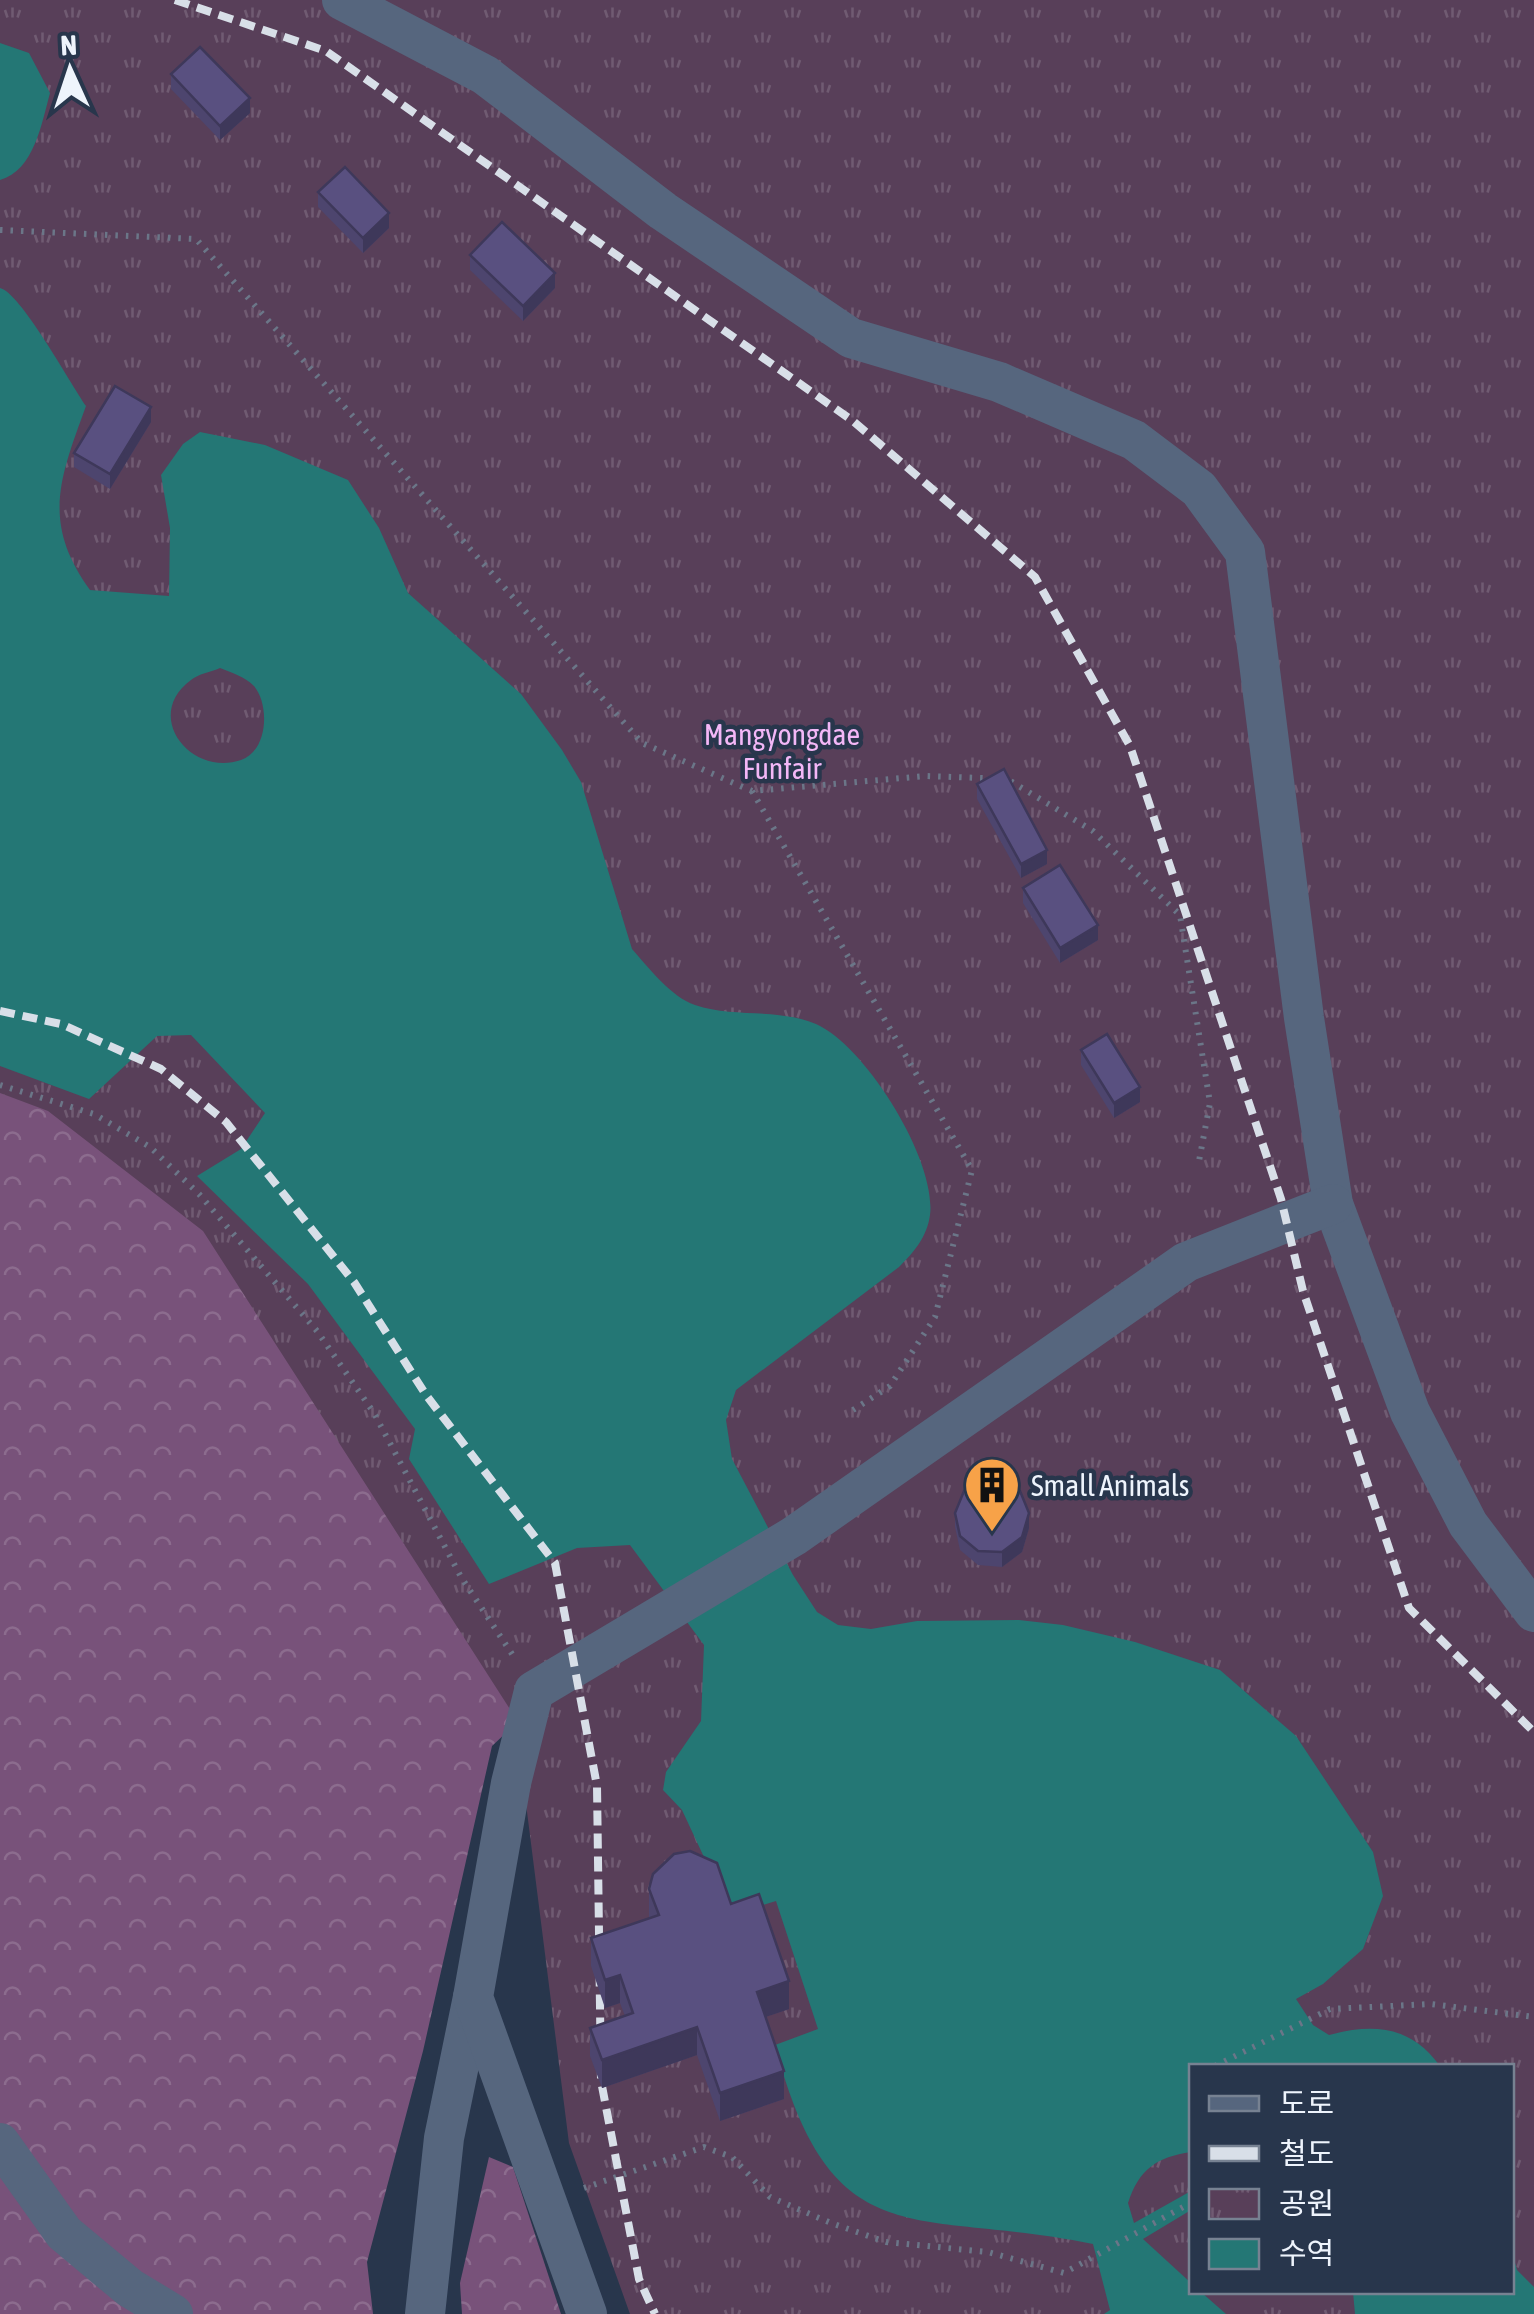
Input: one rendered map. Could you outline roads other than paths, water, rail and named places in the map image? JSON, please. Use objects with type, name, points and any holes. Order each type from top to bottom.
[{"type":"street","points":[[342,0],[485,75],[664,211],[851,338],[998,382],[1134,440],[1199,489],[1245,552],[1304,1018],[1334,1204],[1410,1412],[1468,1524],[1534,1612]]},
{"type":"street","points":[[425,2314],[444,2138],[511,1783],[534,1691],[794,1536],[1186,1262],[1334,1204]]},
{"type":"street","points":[[473,1996],[587,2314]]},
{"type":"street","points":[[0,2143],[64,2233],[130,2288],[173,2314]]},
{"type":"water","points":[[0,43],[29,53],[50,93],[29,156],[12,175],[0,180]]},
{"type":"water","points":[[0,288],[32,321],[86,406],[63,478],[60,521],[75,566],[90,590],[169,596],[170,528],[161,475],[183,444],[200,432],[265,445],[348,480],[379,528],[408,593],[521,694],[562,750],[581,782],[632,949],[645,964],[669,989],[695,1005],[786,1016],[816,1024],[836,1036],[856,1056],[894,1107],[922,1165],[929,1192],[930,1215],[923,1237],[899,1267],[736,1390],[726,1420],[732,1459],[793,1575],[817,1612],[838,1625],[871,1629],[917,1621],[1019,1620],[1063,1625],[1135,1642],[1220,1670],[1296,1736],[1373,1852],[1383,1896],[1363,1949],[1323,1984],[1296,1999],[1313,2025],[1329,2035],[1361,2029],[1390,2031],[1417,2043],[1438,2064],[1189,2064],[1189,2152],[1168,2157],[1151,2167],[1138,2181],[1128,2203],[1134,2223],[1189,2192],[1189,2211],[1143,2239],[1189,2281],[1189,2294],[1203,2294],[1226,2314],[1104,2314],[1110,2310],[1093,2244],[930,2222],[889,2212],[854,2194],[824,2162],[798,2114],[775,2045],[818,2029],[776,1901],[731,1915],[682,1810],[663,1790],[666,1772],[701,1721],[704,1645],[630,1545],[577,1548],[489,1584],[409,1459],[415,1429],[308,1284],[197,1176],[241,1149],[265,1113],[191,1035],[157,1036],[89,1099],[0,1066]],"holes":[[[220,668],[254,686],[263,704],[264,727],[257,747],[241,760],[222,763],[190,752],[172,726],[171,710],[177,694],[191,680]]]},
{"type":"water","points":[[1514,2259],[1517,2270],[1534,2287],[1534,2314],[1355,2314],[1353,2294],[1514,2294]]},
{"type":"railway","points":[[175,0],[326,51],[853,421],[1035,577],[1130,746],[1281,1199],[1303,1291],[1409,1608],[1534,1732]]},
{"type":"railway","points":[[0,1011],[61,1024],[161,1069],[226,1122],[354,1282],[426,1395],[555,1563],[597,1786],[601,2081],[639,2279],[655,2314]]},
{"type":"place","name":"Small Animals","points":[[992,1534]]},
{"type":"park label","name":"Mangyongdae Funfair","points":[[782,751]]}]
